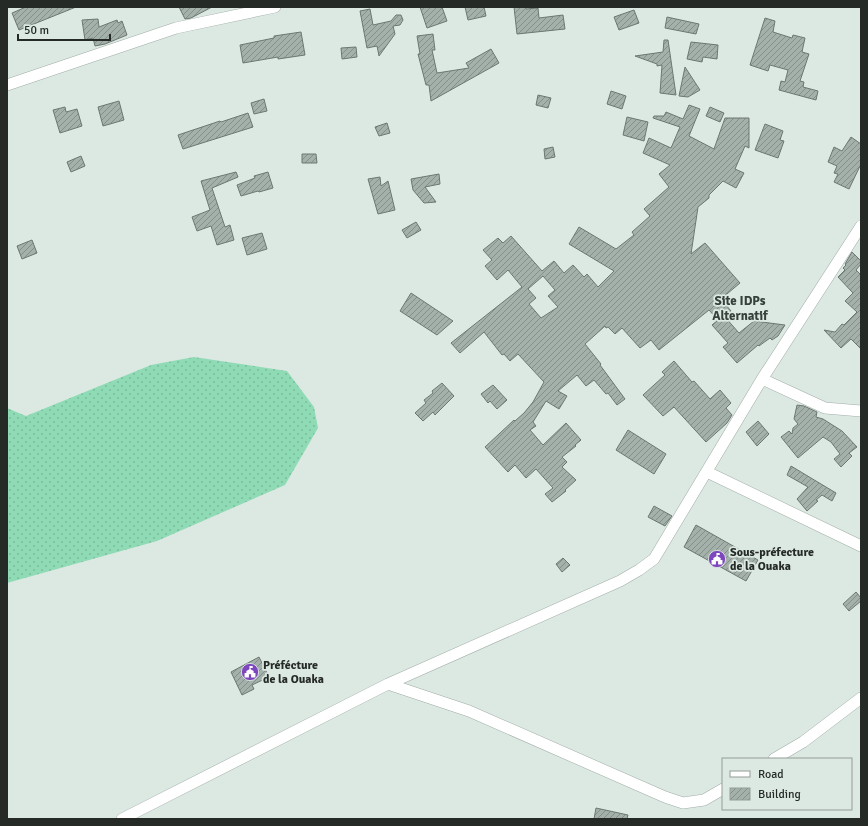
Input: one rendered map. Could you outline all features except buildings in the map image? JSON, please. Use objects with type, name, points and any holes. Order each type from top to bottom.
[{"type":"street","points":[[7,85],[176,28],[275,7]]},
{"type":"street","points":[[122,819],[388,684],[620,581],[654,559],[762,379],[861,226]]},
{"type":"street","points":[[762,379],[824,408],[861,410]]},
{"type":"street","points":[[707,472],[861,546]]},
{"type":"street","points":[[388,684],[469,711],[665,797],[683,803],[704,800],[722,790]]},
{"type":"street","points":[[776,758],[803,742],[861,698]]},
{"type":"green space","points":[[194,357],[287,371],[314,407],[318,428],[285,485],[157,541],[7,583],[7,408],[26,416],[151,365]]},
{"type":"place","name":"Sous-préfecture de la Ouaka","points":[[717,559]]},
{"type":"place","name":"Préfécture de la Ouaka","points":[[250,672]]},
{"type":"district","name":"Site IDPs Alternatif","points":[[740,308]]}]
